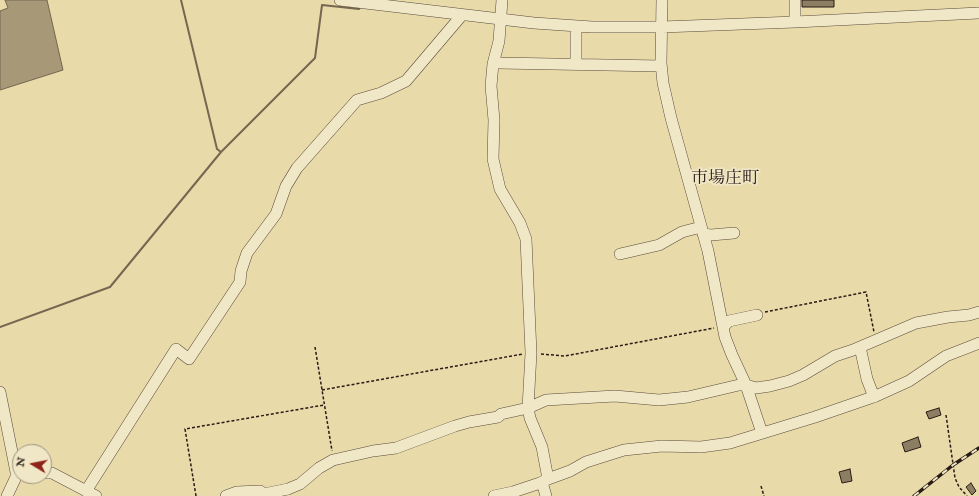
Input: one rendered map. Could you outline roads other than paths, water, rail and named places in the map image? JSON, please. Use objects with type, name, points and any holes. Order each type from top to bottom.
[{"type":"street","points":[[340,0],[368,2],[462,15],[576,26],[662,27],[979,14]]},
{"type":"street","points":[[502,0],[499,42],[494,60],[491,86],[494,120],[493,159],[500,189],[520,223],[526,239],[533,353],[528,408],[530,418],[542,447],[546,496]]},
{"type":"street","points":[[662,0],[661,66],[663,83],[671,118],[710,259],[726,337],[732,355],[746,385],[762,433]]},
{"type":"street","points":[[795,0],[795,22]]},
{"type":"street","points":[[52,473],[91,493],[176,349],[189,359],[240,282],[241,271],[247,253],[276,214],[286,186],[297,168],[357,100],[381,92],[406,81],[462,15]]},
{"type":"street","points":[[576,26],[576,64]]},
{"type":"street","points":[[494,60],[499,63],[661,66]]},
{"type":"street","points":[[620,254],[659,245],[682,232],[702,230],[711,235],[734,233]]},
{"type":"street","points":[[226,496],[237,492],[260,491],[264,494],[288,489],[300,484],[319,468],[333,460],[373,451],[396,448],[455,426],[498,417],[501,414],[528,408],[546,400],[615,396],[659,400],[688,397],[739,385],[761,388],[789,381],[803,375],[831,358],[921,321],[969,315],[979,312]]},
{"type":"street","points":[[724,326],[728,321],[757,315]]},
{"type":"street","points":[[494,496],[513,492],[545,481],[570,471],[586,462],[630,448],[662,446],[714,446],[730,443],[815,417],[874,397],[909,381],[946,356],[979,343]]},
{"type":"street","points":[[860,347],[867,379],[874,397]]},
{"type":"street","points":[[0,392],[13,444]]},
{"type":"street","points":[[7,496],[13,484]]},
{"type":"waterway","points":[[181,0],[217,149],[221,152]]},
{"type":"waterway","points":[[0,327],[110,287],[221,152],[315,58],[322,5],[359,9],[361,6]]},
{"type":"railway","points":[[914,496],[953,465],[979,448]]},
{"type":"district","name":"市場庄町","points":[[725,180]]}]
